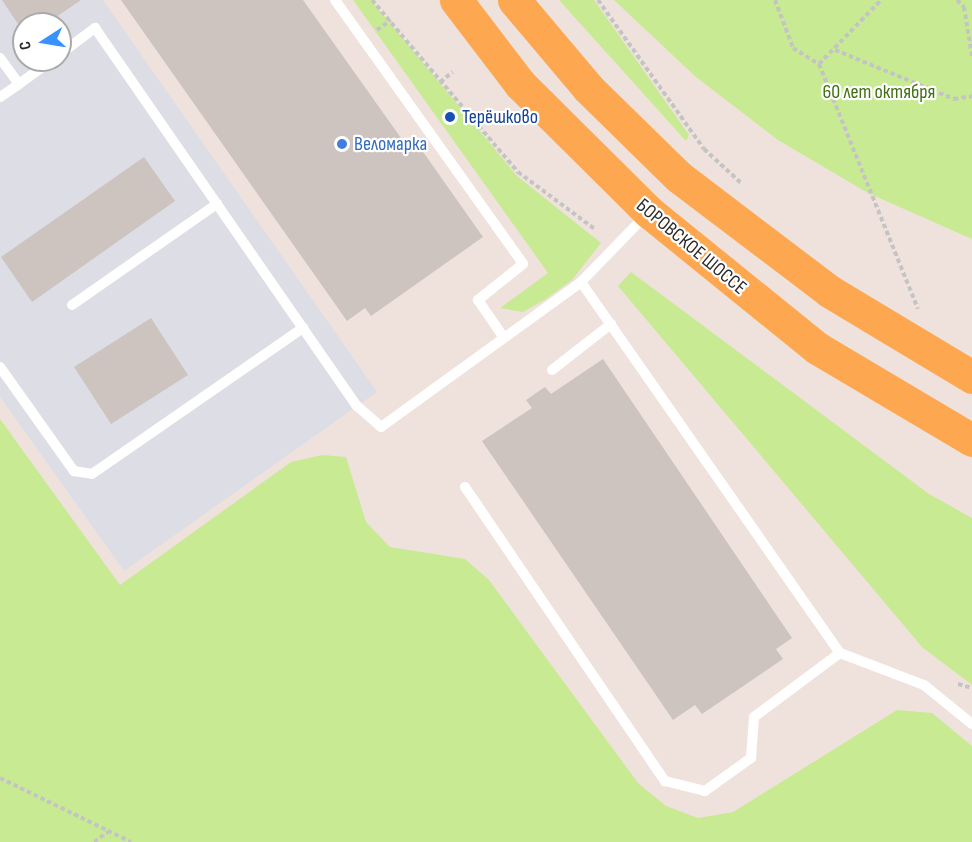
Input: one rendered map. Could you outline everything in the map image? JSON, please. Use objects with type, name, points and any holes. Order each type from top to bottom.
[{"type":"main road","name":"БОРОВСКОЕ ШОССЕ","points":[[456,0],[520,84],[649,212],[817,348],[972,440]]},
{"type":"main road","points":[[514,0],[588,88],[679,177],[829,291],[972,377]]},
{"type":"lane","points":[[335,0],[523,264],[478,300],[502,335]]},
{"type":"lane","points":[[72,45],[95,28],[357,406],[381,427],[502,335],[581,282],[649,212]]},
{"type":"lane","points":[[0,58],[18,84]]},
{"type":"lane","points":[[0,97],[34,72]]},
{"type":"lane","points":[[72,304],[217,204]]},
{"type":"lane","points":[[581,282],[840,653],[924,685],[972,724]]},
{"type":"lane","points":[[552,370],[611,324]]},
{"type":"lane","points":[[0,367],[74,471],[92,474],[303,328]]},
{"type":"lane","points":[[465,487],[665,782],[705,791],[742,765],[751,758],[754,717],[840,653]]},
{"type":"path","points":[[372,0],[518,172],[596,231]]},
{"type":"path","points":[[598,0],[704,148],[750,192]]},
{"type":"path","points":[[775,0],[793,48],[819,64],[920,313]]},
{"type":"path","points":[[819,64],[881,0]]},
{"type":"path","points":[[957,0],[964,7],[972,56]]},
{"type":"path","points":[[835,50],[954,99],[972,96]]},
{"type":"path","points":[[440,82],[453,72]]},
{"type":"path","points":[[958,684],[972,688]]},
{"type":"path","points":[[0,778],[131,842]]},
{"type":"path","points":[[94,842],[108,832]]},
{"type":"shaded area","points":[[0,0],[103,0],[377,392],[124,571],[0,397]]},
{"type":"green space","points":[[353,0],[371,0],[517,176],[601,243],[572,280],[546,299],[523,312],[500,308],[548,273]]},
{"type":"green space","points":[[559,0],[594,0],[689,135],[686,141]]},
{"type":"green space","name":"60 лет октября","points":[[614,0],[972,0],[972,239],[868,193],[778,140],[696,77]]},
{"type":"green space","points":[[631,272],[929,494],[972,518],[972,685],[922,647],[618,286]]},
{"type":"green space","points":[[0,419],[120,585],[291,462],[322,455],[346,457],[366,522],[390,547],[465,559],[489,580],[638,783],[666,806],[698,818],[733,812],[897,710],[932,713],[972,746],[972,842],[0,842]]},
{"type":"building","points":[[2,0],[81,0],[64,12],[12,12],[12,15]]},
{"type":"building","points":[[121,0],[303,0],[406,145],[414,139],[483,237],[371,316],[365,308],[347,321]]},
{"type":"building","points":[[144,157],[175,201],[32,302],[1,257]]},
{"type":"building","points":[[151,318],[188,375],[111,424],[74,367]]},
{"type":"building","points":[[603,359],[792,638],[776,649],[783,659],[702,714],[695,705],[673,720],[482,441],[532,408],[526,400],[545,387],[551,394]]},
{"type":"place","name":"Терёшково","points":[[450,117]]},
{"type":"place","name":"Веломарка","points":[[342,144]]}]
